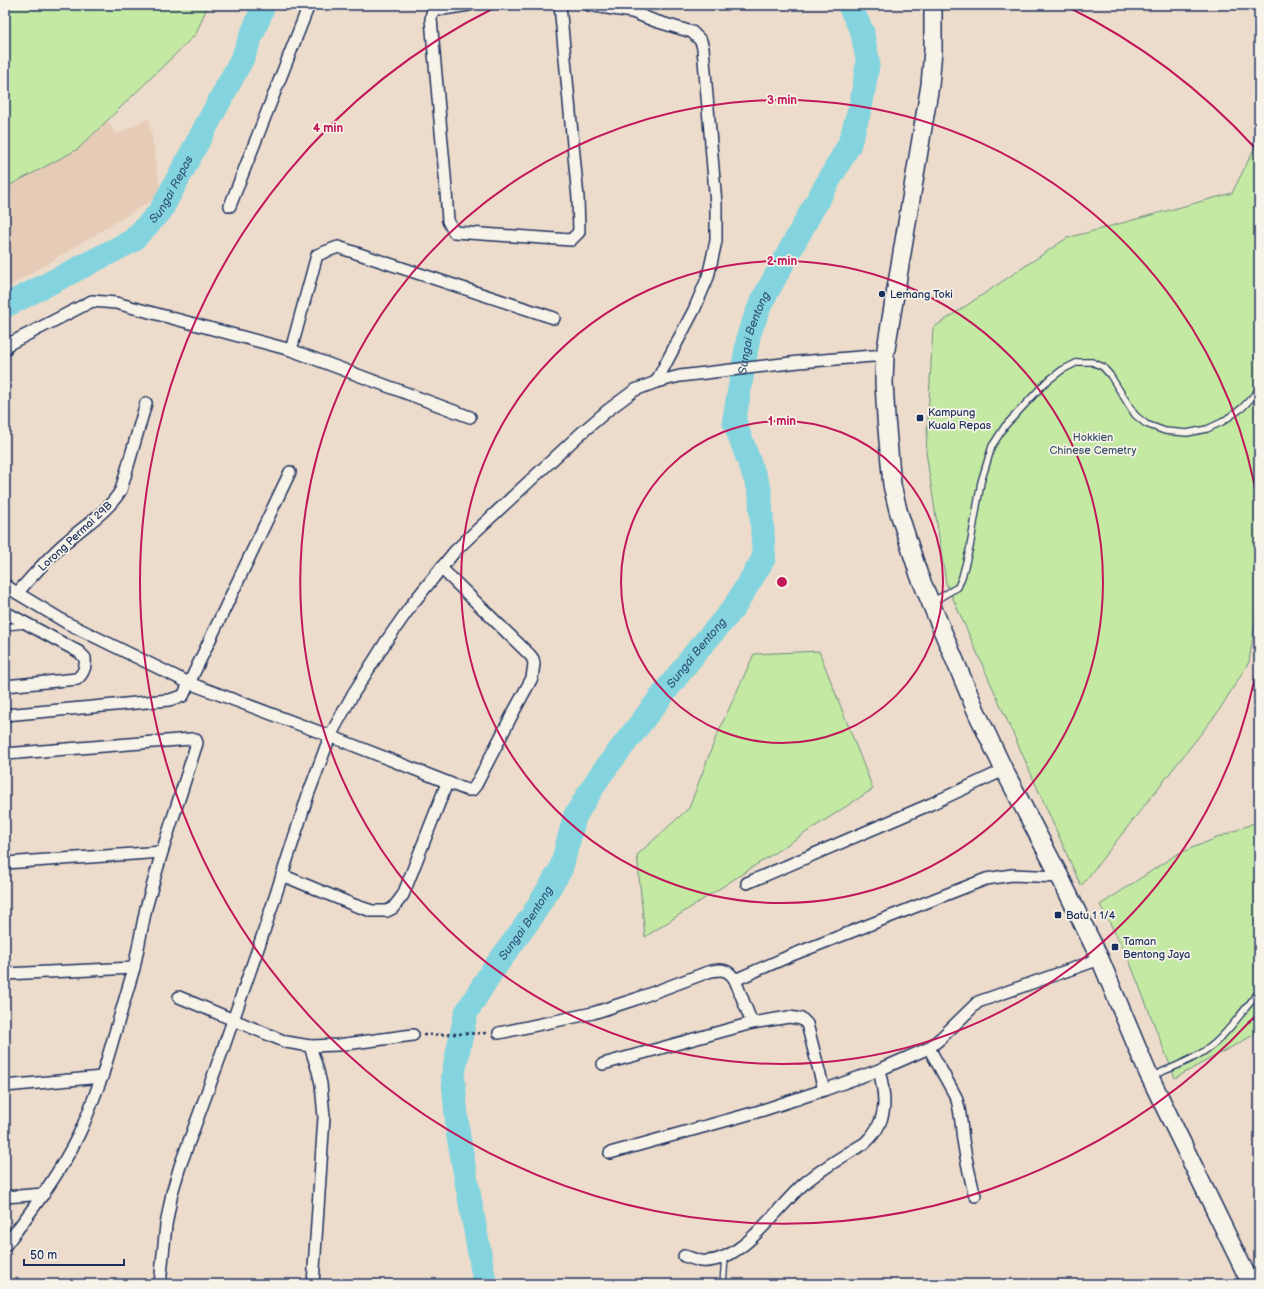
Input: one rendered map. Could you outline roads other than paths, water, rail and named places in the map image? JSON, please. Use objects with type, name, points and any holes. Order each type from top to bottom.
[{"type":"main road","points":[[933,5],[934,43],[930,85],[885,355],[884,382],[892,485],[898,510],[910,550],[930,603],[977,713],[1004,770],[1060,876],[1100,960],[1150,1077],[1251,1284]]},
{"type":"street","points":[[230,206],[309,5]]},
{"type":"street","points":[[426,5],[437,10]]},
{"type":"street","points":[[469,5],[437,10],[432,14],[431,26],[448,221],[454,232],[571,240],[579,232],[578,198],[560,5]]},
{"type":"street","points":[[589,5],[632,12],[655,21],[692,32],[700,41],[703,48],[716,204],[716,241],[708,277],[694,310],[656,382]]},
{"type":"street","points":[[291,350],[317,255],[338,247],[554,318]]},
{"type":"street","points":[[5,350],[6,345],[92,301],[116,303],[291,350],[470,417]]},
{"type":"street","points":[[160,1284],[166,1225],[172,1193],[180,1166],[233,1020],[308,795],[330,736],[353,694],[387,640],[413,603],[441,568],[475,532],[591,425],[635,390],[656,382],[680,376],[799,362],[885,355]]},
{"type":"street","name":"Lorong Permai 29B","points":[[17,593],[60,547],[109,506],[121,490],[146,403]]},
{"type":"street","points":[[5,715],[175,699],[183,696],[290,472]]},
{"type":"street","points":[[5,585],[73,626],[189,684],[330,736],[447,783],[467,790],[472,790],[532,678],[534,670],[533,659],[441,568]]},
{"type":"street","points":[[5,612],[79,652],[85,658],[85,668],[82,675],[77,679],[5,686]]},
{"type":"street","points":[[5,754],[191,739],[196,740],[197,743],[162,852],[142,922],[134,968],[102,1077],[80,1133],[57,1174],[5,1246]]},
{"type":"street","points":[[747,882],[931,804],[1004,770]]},
{"type":"street","points":[[282,875],[372,911],[387,911],[393,908],[403,895],[447,783]]},
{"type":"street","points":[[5,863],[162,852]]},
{"type":"street","points":[[735,980],[792,955],[986,879],[1012,875],[1060,876]]},
{"type":"street","points":[[610,1152],[760,1112],[879,1070],[929,1048],[978,1002],[1100,960]]},
{"type":"street","points":[[5,974],[134,968]]},
{"type":"street","points":[[499,1033],[593,1012],[636,999],[717,970],[726,970],[732,974],[752,1023]]},
{"type":"street","points":[[179,997],[286,1042],[310,1046],[338,1045],[413,1035]]},
{"type":"street","points":[[603,1064],[752,1023],[789,1017],[802,1019],[807,1024],[824,1090]]},
{"type":"street","points":[[310,1046],[321,1084],[324,1117],[313,1284]]},
{"type":"street","points":[[929,1048],[959,1105],[969,1175],[975,1196]]},
{"type":"street","points":[[684,1256],[701,1261],[725,1257],[746,1243],[806,1182],[865,1143],[873,1136],[878,1128],[884,1110],[884,1094],[879,1070]]},
{"type":"street","points":[[5,1086],[102,1077]]},
{"type":"street","points":[[5,1197],[44,1194]]},
{"type":"lane","points":[[930,603],[958,587],[962,577],[970,547],[981,482],[992,446],[1006,426],[1045,383],[1062,370],[1078,362],[1092,362],[1103,367],[1110,375],[1135,415],[1146,424],[1165,431],[1187,433],[1207,429],[1222,422],[1242,408],[1259,390]]},
{"type":"lane","points":[[5,627],[29,625]]},
{"type":"lane","points":[[1150,1077],[1192,1058],[1213,1045],[1227,1031],[1259,992]]},
{"type":"lane","points":[[724,1284],[725,1257]]},
{"type":"waterway","name":"Sungai Repas","points":[[5,306],[132,241],[160,212],[242,59],[262,10],[262,5]]},
{"type":"waterway","name":"Sungai Bentong","points":[[485,1284],[458,1134],[453,1075],[466,1013],[490,974],[530,919],[561,869],[575,816],[601,774],[696,652],[733,609],[764,558],[760,491],[734,421],[749,334],[761,303],[849,145],[861,105],[868,62],[862,31],[849,5]]},
{"type":"place","name":"Lemang Toki","points":[[882,294]]},
{"type":"place","name":"Kampung Kuala Repas","points":[[920,418]]},
{"type":"place","name":"Batu 1 1/4","points":[[1058,915]]},
{"type":"place","name":"Taman Bentong Jaya","points":[[1115,947]]},
{"type":"park label","name":"Hokkien Chinese Cemetry","points":[[1093,443]]}]
